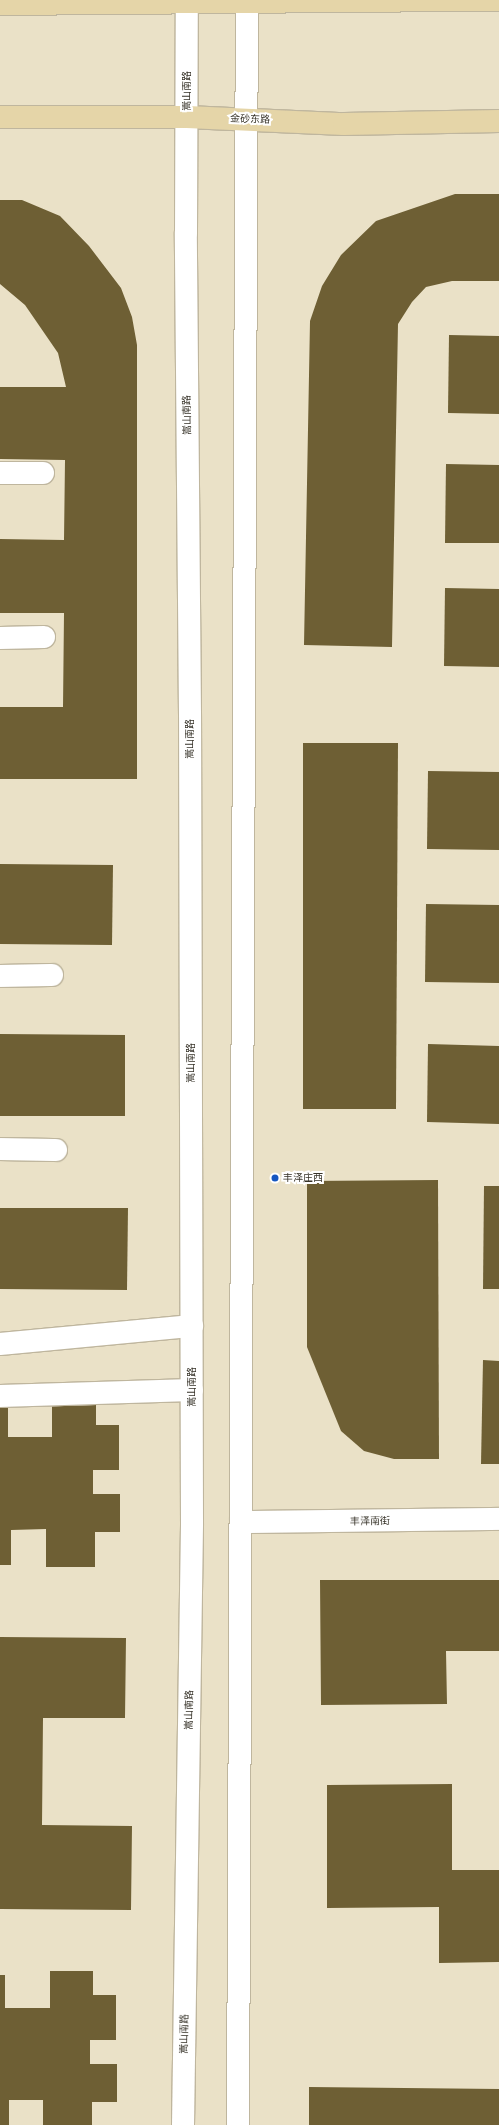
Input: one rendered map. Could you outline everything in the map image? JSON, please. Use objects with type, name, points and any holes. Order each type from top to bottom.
[{"type":"main road","points":[[0,4],[187,1],[499,0]]},
{"type":"main road","name":"金砂东路","points":[[0,117],[187,117],[344,124],[499,121]]},
{"type":"street","name":"嵩山南路","points":[[183,2125],[192,1523],[187,1]]},
{"type":"street","points":[[238,2125],[247,1]]},
{"type":"street","points":[[0,473],[43,473]]},
{"type":"street","points":[[0,638],[44,637]]},
{"type":"street","points":[[0,976],[52,975]]},
{"type":"street","points":[[0,1149],[56,1150]]},
{"type":"street","points":[[0,1344],[192,1326]]},
{"type":"street","points":[[0,1396],[192,1390]]},
{"type":"street","name":"丰泽南街","points":[[241,1522],[499,1520]]},
{"type":"building","points":[[455,194],[499,194],[499,281],[452,281],[426,287],[412,302],[398,324],[392,647],[304,645],[310,321],[322,286],[341,255],[376,221]]},
{"type":"building","points":[[0,200],[22,200],[60,216],[89,246],[121,288],[132,317],[137,345],[137,779],[0,779],[0,707],[63,707],[64,613],[0,613],[0,539],[64,540],[65,460],[0,459],[0,387],[66,387],[58,353],[25,305],[0,284]]},
{"type":"building","points":[[449,335],[499,336],[499,414],[448,413]]},
{"type":"building","points":[[446,464],[499,465],[499,543],[445,543]]},
{"type":"building","points":[[445,588],[499,589],[499,667],[444,666]]},
{"type":"building","points":[[303,743],[398,743],[396,1109],[303,1109]]},
{"type":"building","points":[[428,771],[499,772],[499,850],[427,849]]},
{"type":"building","points":[[0,864],[113,865],[112,945],[0,944]]},
{"type":"building","points":[[426,904],[499,905],[499,983],[425,982]]},
{"type":"building","points":[[0,1034],[125,1035],[125,1116],[0,1116]]},
{"type":"building","points":[[428,1044],[499,1046],[499,1124],[427,1122]]},
{"type":"building","points":[[438,1180],[439,1459],[394,1459],[364,1451],[341,1431],[307,1347],[307,1181]]},
{"type":"building","points":[[484,1186],[499,1186],[499,1289],[483,1289]]},
{"type":"building","points":[[0,1208],[128,1208],[127,1290],[0,1289]]},
{"type":"building","points":[[483,1360],[499,1361],[499,1464],[481,1464]]},
{"type":"building","points":[[52,1400],[96,1400],[96,1425],[119,1425],[119,1470],[93,1470],[93,1494],[120,1494],[120,1532],[95,1532],[95,1567],[46,1567],[46,1529],[11,1530],[11,1565],[0,1565],[0,1405],[8,1405],[8,1437],[52,1437]]},
{"type":"building","points":[[320,1580],[499,1580],[499,1651],[446,1651],[447,1704],[321,1705]]},
{"type":"building","points":[[0,1637],[126,1638],[125,1718],[43,1718],[42,1825],[132,1826],[131,1910],[0,1909]]},
{"type":"building","points":[[452,1784],[452,1870],[499,1870],[499,1962],[439,1963],[439,1907],[327,1908],[327,1785]]},
{"type":"building","points":[[50,1971],[93,1971],[93,1995],[116,1995],[116,2040],[90,2040],[90,2064],[117,2064],[117,2102],[92,2102],[92,2125],[43,2125],[43,2100],[9,2100],[9,2125],[0,2125],[0,1975],[5,1975],[5,2008],[50,2008]]},
{"type":"building","points":[[309,2087],[499,2089],[499,2125],[309,2125]]},
{"type":"place","name":"丰泽庄西","points":[[275,1178]]}]
